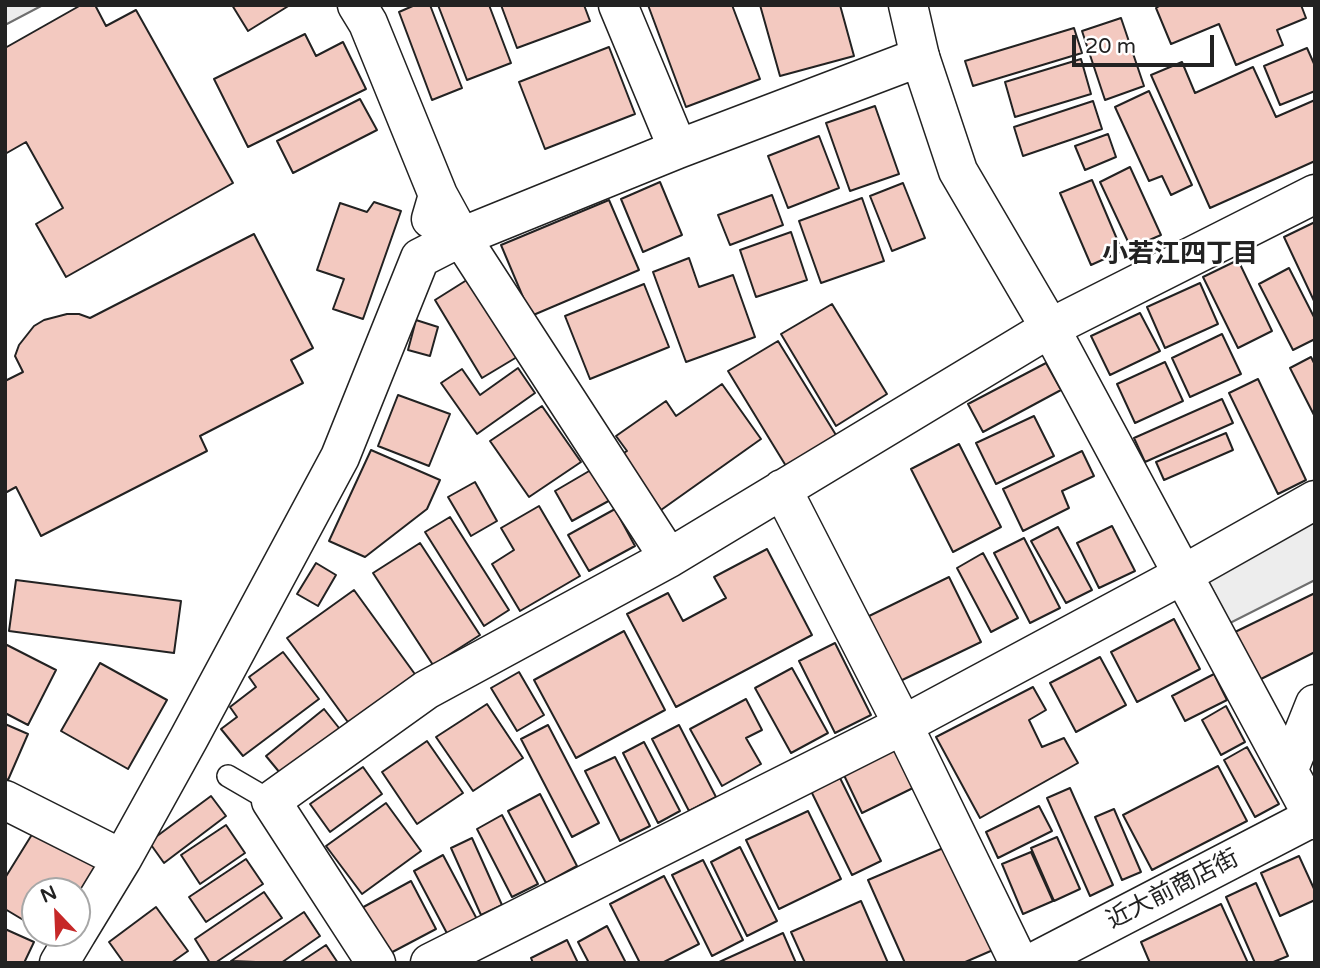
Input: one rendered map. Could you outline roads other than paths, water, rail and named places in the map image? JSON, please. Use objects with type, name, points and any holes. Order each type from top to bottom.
[{"type":"street","points":[[357,5],[368,23],[439,195],[461,237],[669,558]]},
{"type":"street","points":[[618,5],[678,149]]},
{"type":"street","points":[[908,5],[920,57],[958,171],[1050,328],[1314,818]]},
{"type":"street","points":[[420,258],[461,237],[678,149],[920,57]]},
{"type":"street","points":[[376,963],[271,801],[426,691],[669,558],[1050,328],[1315,194]]},
{"type":"street","points":[[91,910],[236,653],[340,457],[420,258],[439,195]]},
{"type":"street","points":[[782,489],[903,725],[1019,963]]},
{"type":"street","points":[[430,963],[903,725],[1184,574],[1315,500]]},
{"type":"street","points":[[1289,769],[1315,704]]},
{"type":"street","points":[[5,800],[122,859]]},
{"type":"street","name":"近大前商店街","points":[[1032,963],[1314,818]]},
{"type":"street","points":[[59,963],[69,947]]},
{"type":"lane","points":[[228,776],[271,801]]},
{"type":"district","name":"小若江四丁目","points":[[1180,255]]}]
